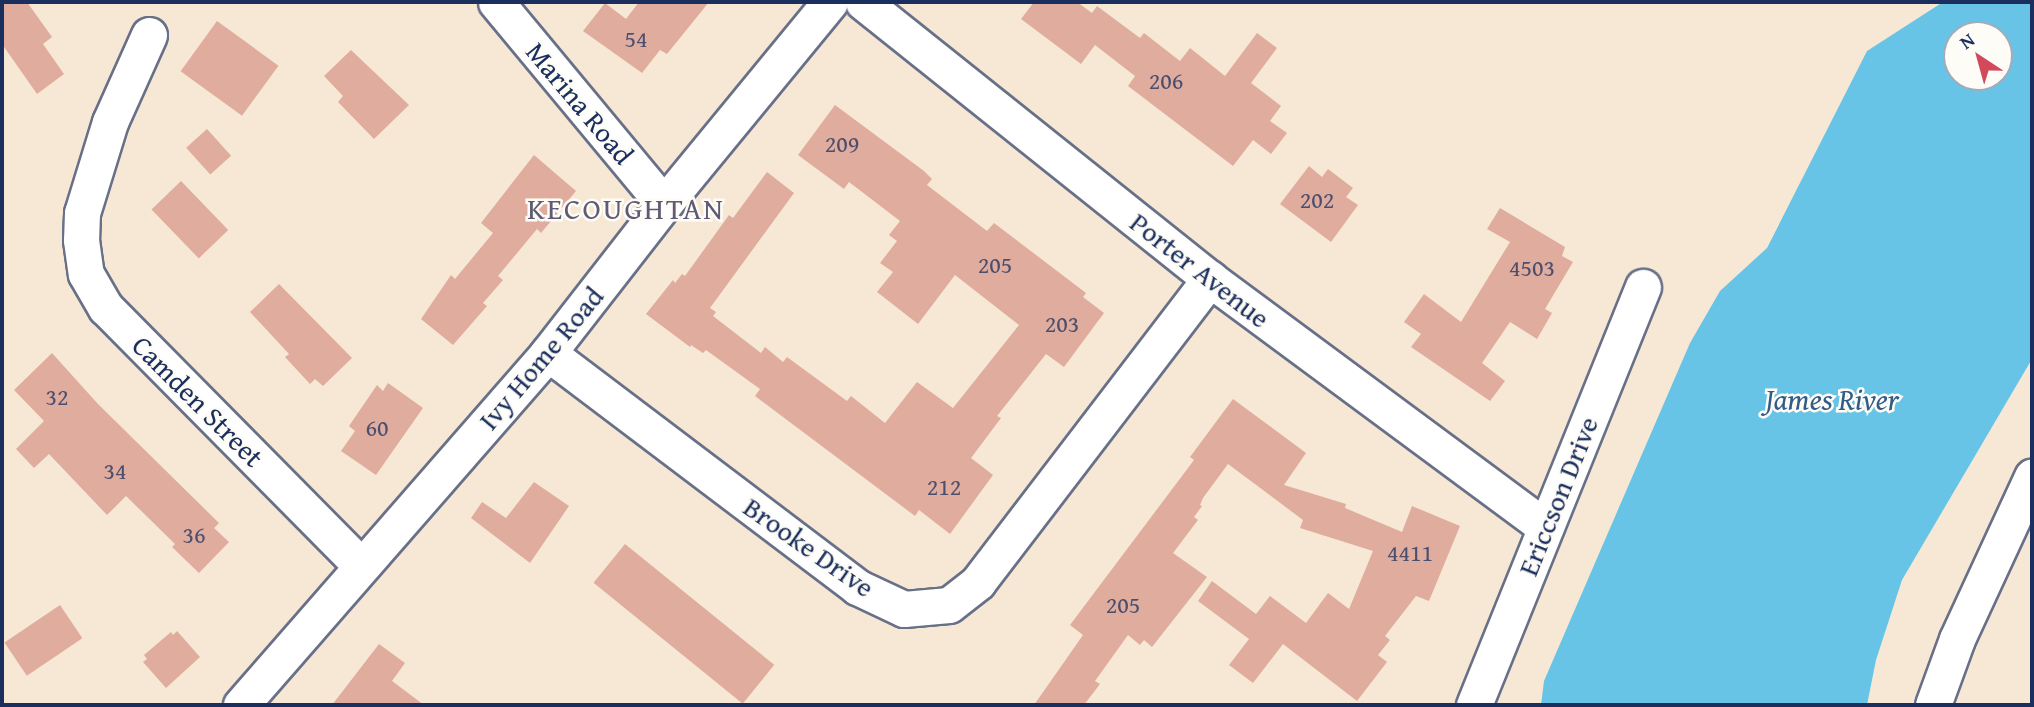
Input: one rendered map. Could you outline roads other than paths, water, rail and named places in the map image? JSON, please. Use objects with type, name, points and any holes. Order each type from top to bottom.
[{"type":"street","name":"Marina Road","points":[[496,2],[664,204]]},
{"type":"street","name":"Ivy Home Road","points":[[242,705],[548,353],[664,204],[830,2]]},
{"type":"street","name":"Porter Avenue","points":[[863,2],[1210,279],[1545,527]]},
{"type":"street","name":"Camden Street","points":[[149,35],[110,122],[82,213],[81,240],[86,274],[106,307],[361,566]]},
{"type":"street","name":"Brooke Drive","points":[[548,353],[857,587],[904,608],[949,605],[978,582],[1210,279]]},
{"type":"street","name":"Ericcson Drive","points":[[1474,705],[1643,287]]},
{"type":"street","points":[[1933,705],[1957,639],[2032,477]]},
{"type":"water","name":"James River","points":[[1943,2],[2032,2],[2032,359],[1902,580],[1876,660],[1867,705],[1541,705],[1544,681],[1690,343],[1720,291],[1767,248],[1867,51]]},
{"type":"district","name":"KECOUGHTAN","points":[[626,208]]}]
